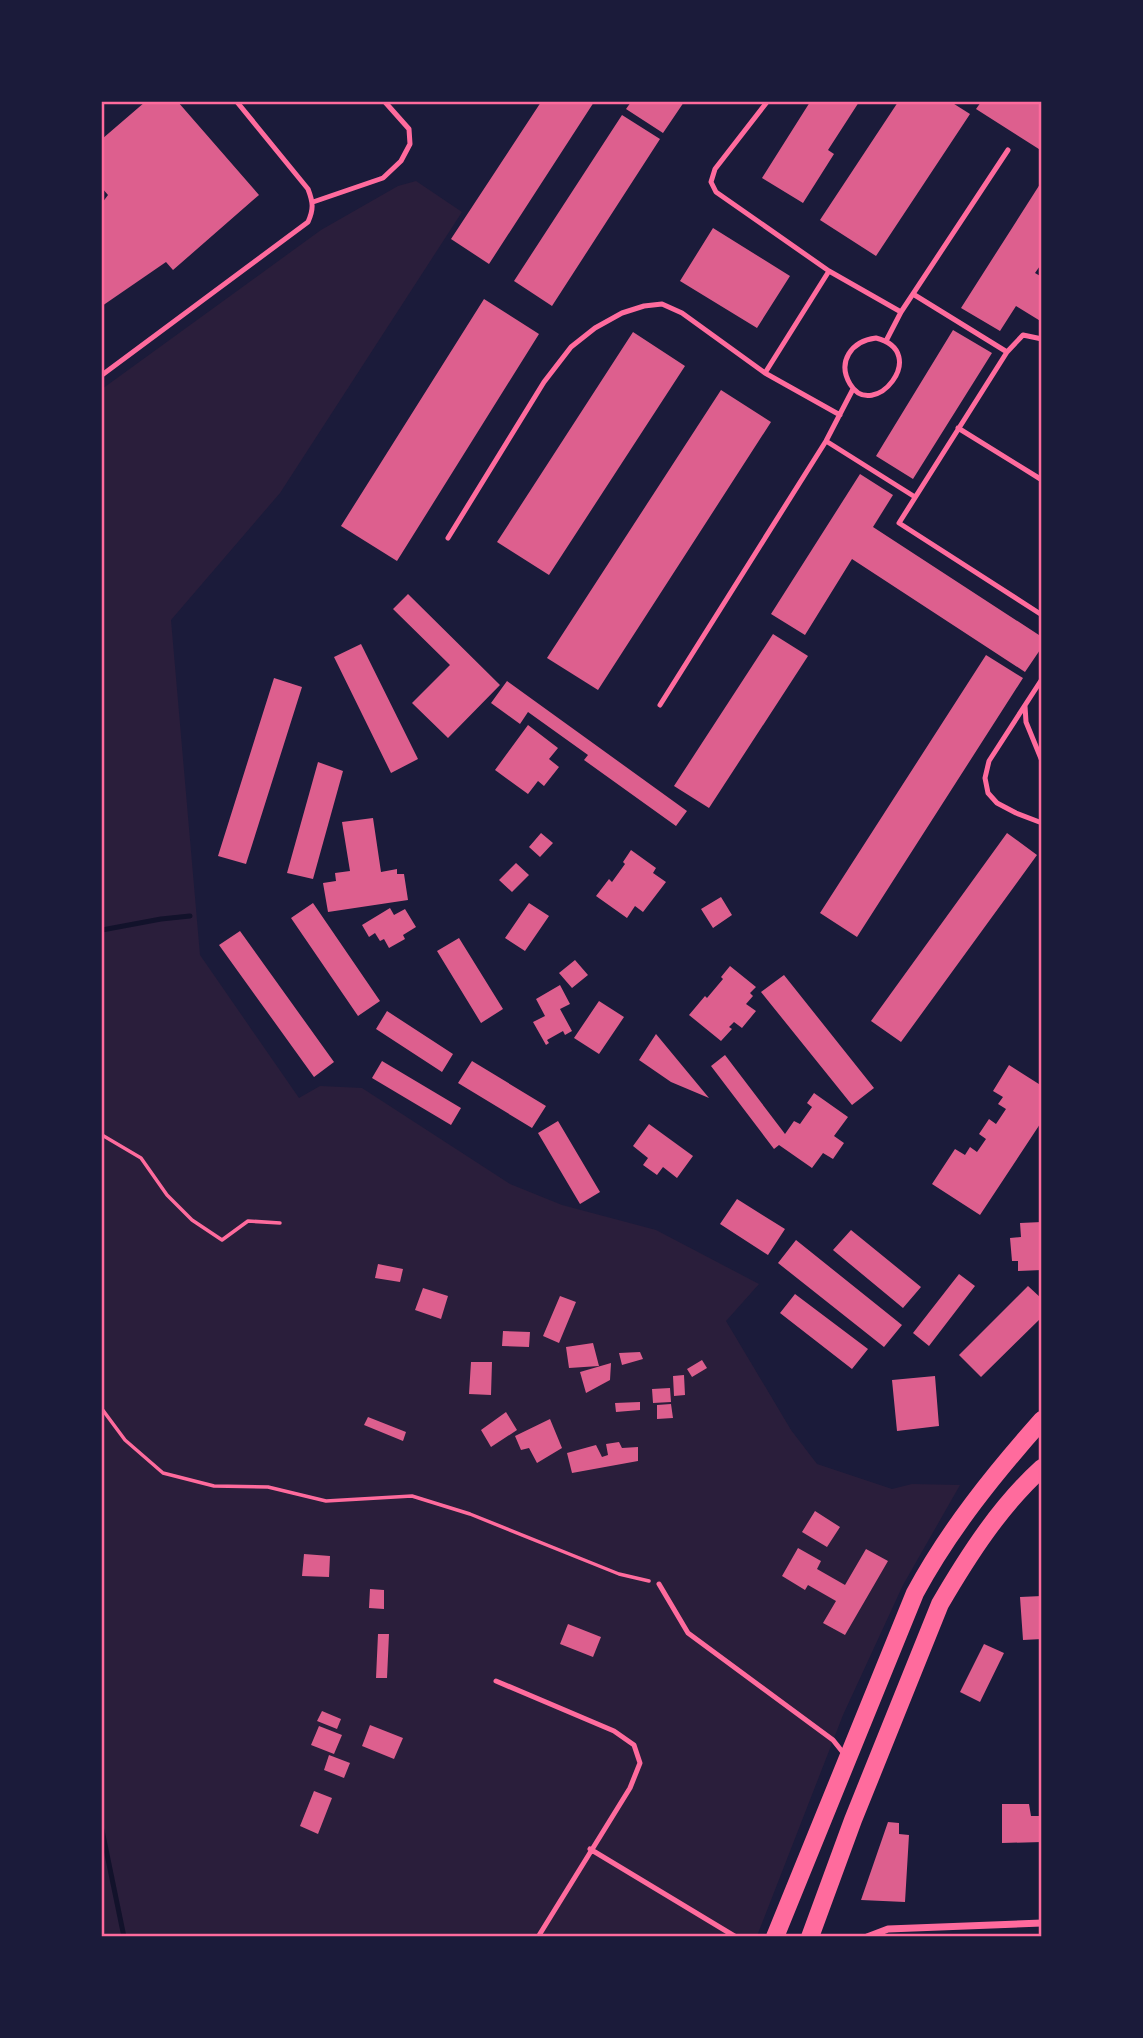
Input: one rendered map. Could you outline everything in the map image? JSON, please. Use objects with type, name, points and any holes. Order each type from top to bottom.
[{"type":"main road","points":[[775,1937],[915,1593],[936,1553],[979,1494],[1041,1420]]},
{"type":"main road","points":[[810,1937],[853,1820],[940,1604],[959,1571],[1000,1512],[1041,1468]]},
{"type":"street","points":[[867,1937],[888,1929],[1041,1923]]},
{"type":"lane","points":[[102,375],[308,222],[313,211],[313,202],[308,189],[237,102]]},
{"type":"lane","points":[[313,202],[383,178],[401,161],[410,144],[409,129],[385,102]]},
{"type":"lane","points":[[767,102],[715,169],[711,182],[716,192],[829,271],[901,312]]},
{"type":"lane","points":[[886,341],[901,312],[1008,150]]},
{"type":"lane","points":[[765,373],[829,271]]},
{"type":"lane","points":[[913,294],[1007,352]]},
{"type":"lane","points":[[448,538],[544,382],[571,347],[622,313],[643,306],[662,304],[682,313],[765,373],[840,415]]},
{"type":"lane","points":[[1041,340],[1023,335],[1007,352],[899,523],[1041,615]]},
{"type":"lane","points":[[866,340],[886,341],[896,350],[899,361],[897,373],[889,388],[877,395],[865,395],[853,389],[846,376],[847,354],[855,345],[866,340]]},
{"type":"lane","points":[[660,705],[826,441],[853,389]]},
{"type":"lane","points":[[958,428],[1041,480]]},
{"type":"lane","points":[[826,441],[915,497]]},
{"type":"lane","points":[[1041,679],[989,761],[985,778],[988,793],[997,803],[1041,823]]},
{"type":"lane","points":[[1025,706],[1030,733],[1041,761]]},
{"type":"lane","points":[[659,1584],[688,1633],[833,1740],[847,1758]]},
{"type":"lane","points":[[496,1682],[614,1731],[634,1745],[640,1763],[630,1788],[538,1937]]},
{"type":"lane","points":[[590,1849],[736,1937]]},
{"type":"path","points":[[102,1135],[141,1158],[167,1195],[192,1220],[222,1240],[248,1221],[280,1223]]},
{"type":"path","points":[[102,1409],[125,1440],[163,1472],[214,1486],[268,1487],[326,1501],[412,1496],[470,1514],[619,1574],[659,1584]]},
{"type":"shaded area","points":[[416,181],[462,212],[280,493],[171,620],[200,955],[299,1098],[320,1086],[362,1088],[510,1184],[562,1205],[656,1230],[759,1284],[726,1321],[791,1430],[817,1464],[892,1489],[912,1484],[960,1485],[903,1585],[843,1715],[757,1936],[102,1936],[102,389],[321,230],[398,186]]},
{"type":"building","points":[[145,102],[178,102],[259,195],[173,270],[166,262],[102,306],[102,203],[108,195],[102,188],[102,139]]},
{"type":"building","points":[[541,102],[594,102],[489,264],[451,239]]},
{"type":"building","points":[[631,102],[684,102],[663,133],[626,109]]},
{"type":"building","points":[[810,102],[859,102],[828,150],[834,154],[803,203],[762,178]]},
{"type":"building","points":[[898,102],[951,102],[970,114],[876,256],[820,220]]},
{"type":"building","points":[[981,102],[1042,102],[1042,151],[976,109]]},
{"type":"building","points":[[622,115],[660,139],[552,306],[514,281]]},
{"type":"building","points":[[1042,181],[1042,263],[1035,273],[1042,277],[1042,322],[1016,306],[1000,331],[961,308]]},
{"type":"building","points":[[713,228],[790,276],[757,328],[680,281]]},
{"type":"building","points":[[484,299],[539,334],[397,561],[341,526]]},
{"type":"building","points":[[953,330],[992,353],[913,479],[876,456]]},
{"type":"building","points":[[633,332],[685,366],[549,575],[497,542]]},
{"type":"building","points":[[721,390],[771,422],[598,690],[547,658]]},
{"type":"building","points":[[860,474],[893,495],[873,527],[1042,637],[1042,647],[1025,672],[852,559],[805,635],[771,614]]},
{"type":"building","points":[[408,594],[500,685],[448,738],[412,703],[450,665],[393,609]]},
{"type":"building","points":[[773,634],[808,656],[709,808],[674,786]]},
{"type":"building","points":[[361,644],[418,759],[391,773],[334,657]]},
{"type":"building","points":[[986,655],[1023,678],[857,937],[820,913]]},
{"type":"building","points":[[274,678],[302,687],[246,864],[218,856]]},
{"type":"building","points":[[507,681],[687,811],[676,826],[584,760],[588,755],[528,712],[520,724],[491,703]]},
{"type":"building","points":[[528,725],[558,748],[549,759],[559,767],[544,786],[538,781],[528,794],[495,770]]},
{"type":"building","points":[[318,762],[343,771],[313,879],[287,873]]},
{"type":"building","points":[[373,818],[381,872],[397,869],[397,874],[404,874],[408,900],[328,912],[323,883],[336,881],[335,873],[350,871],[342,822]]},
{"type":"building","points":[[541,833],[553,843],[540,857],[529,847]]},
{"type":"building","points":[[1007,833],[1037,855],[901,1042],[871,1021]]},
{"type":"building","points":[[631,850],[656,868],[653,873],[666,882],[643,912],[635,906],[627,918],[596,896],[609,879],[612,882]]},
{"type":"building","points":[[516,863],[529,875],[512,892],[499,880]]},
{"type":"building","points":[[721,897],[732,915],[713,928],[701,909]]},
{"type":"building","points":[[313,903],[380,1001],[358,1016],[291,918]]},
{"type":"building","points":[[529,903],[549,916],[525,951],[505,938]]},
{"type":"building","points":[[390,908],[394,915],[405,909],[416,927],[403,935],[405,939],[389,948],[384,939],[380,941],[375,933],[369,937],[362,925]]},
{"type":"building","points":[[240,931],[334,1062],[314,1077],[219,945]]},
{"type":"building","points":[[459,938],[503,1009],[481,1023],[437,951]]},
{"type":"building","points":[[575,960],[588,975],[572,988],[559,973]]},
{"type":"building","points":[[730,966],[756,987],[750,993],[753,996],[746,1004],[756,1011],[742,1028],[734,1022],[729,1027],[732,1029],[721,1041],[689,1015],[723,979],[721,977]]},
{"type":"building","points":[[784,975],[874,1088],[852,1105],[761,992]]},
{"type":"building","points":[[560,985],[570,1004],[560,1009],[572,1031],[565,1035],[563,1031],[547,1040],[549,1043],[546,1045],[533,1022],[545,1016],[536,999]]},
{"type":"building","points":[[599,1001],[624,1017],[599,1054],[574,1038]]},
{"type":"building","points":[[387,1011],[453,1054],[442,1072],[376,1029]]},
{"type":"building","points":[[656,1034],[709,1098],[671,1082],[639,1060]]},
{"type":"building","points":[[725,1055],[785,1134],[794,1121],[800,1124],[812,1107],[807,1103],[814,1093],[848,1117],[834,1136],[844,1143],[833,1159],[823,1153],[812,1168],[779,1145],[774,1149],[711,1066]]},
{"type":"building","points":[[382,1061],[461,1108],[451,1125],[372,1078]]},
{"type":"building","points":[[472,1061],[546,1106],[532,1128],[458,1083]]},
{"type":"building","points":[[1009,1065],[1042,1086],[1042,1121],[980,1215],[932,1184],[955,1149],[965,1155],[970,1147],[977,1152],[986,1139],[979,1134],[989,1119],[996,1124],[1006,1109],[998,1104],[1003,1097],[993,1091]]},
{"type":"building","points":[[558,1121],[600,1192],[580,1204],[538,1133]]},
{"type":"building","points":[[649,1124],[693,1156],[677,1178],[663,1167],[657,1175],[643,1165],[648,1158],[633,1146]]},
{"type":"building","points":[[737,1199],[785,1229],[768,1255],[720,1224]]},
{"type":"building","points":[[1042,1222],[1042,1270],[1018,1271],[1018,1261],[1012,1261],[1010,1238],[1021,1237],[1020,1223]]},
{"type":"building","points":[[851,1230],[921,1287],[903,1308],[833,1250]]},
{"type":"building","points":[[796,1240],[902,1325],[884,1347],[778,1263]]},
{"type":"building","points":[[378,1264],[403,1269],[400,1282],[375,1278]]},
{"type":"building","points":[[959,1274],[975,1286],[929,1346],[913,1333]]},
{"type":"building","points":[[1028,1286],[1042,1299],[1042,1317],[981,1377],[959,1355]]},
{"type":"building","points":[[423,1288],[448,1296],[441,1319],[415,1310]]},
{"type":"building","points":[[795,1294],[868,1349],[852,1369],[780,1313]]},
{"type":"building","points":[[560,1296],[576,1302],[559,1343],[543,1336]]},
{"type":"building","points":[[503,1331],[530,1332],[529,1347],[502,1346]]},
{"type":"building","points":[[593,1343],[599,1366],[569,1368],[566,1347]]},
{"type":"building","points":[[640,1352],[643,1359],[622,1365],[619,1353]]},
{"type":"building","points":[[702,1360],[707,1368],[692,1377],[687,1369]]},
{"type":"building","points":[[471,1362],[492,1362],[491,1395],[469,1394]]},
{"type":"building","points":[[611,1363],[610,1380],[586,1393],[580,1372]]},
{"type":"building","points":[[684,1375],[685,1395],[674,1396],[673,1376]]},
{"type":"building","points":[[935,1376],[939,1426],[897,1431],[892,1380]]},
{"type":"building","points":[[670,1388],[671,1402],[653,1403],[652,1389]]},
{"type":"building","points":[[640,1402],[640,1410],[616,1412],[615,1403]]},
{"type":"building","points":[[671,1404],[673,1418],[657,1419],[657,1405]]},
{"type":"building","points":[[506,1412],[517,1430],[491,1447],[481,1430]]},
{"type":"building","points":[[368,1417],[406,1432],[403,1441],[364,1425]]},
{"type":"building","points":[[550,1419],[562,1448],[537,1463],[529,1448],[521,1450],[515,1436]]},
{"type":"building","points":[[619,1442],[622,1448],[638,1447],[638,1461],[572,1473],[567,1453],[596,1445],[602,1457],[608,1455],[606,1444]]},
{"type":"building","points":[[815,1511],[840,1527],[827,1547],[802,1532]]},
{"type":"building","points":[[798,1548],[821,1561],[817,1569],[845,1585],[866,1549],[888,1561],[845,1635],[823,1623],[836,1601],[808,1585],[805,1590],[782,1576]]},
{"type":"building","points":[[304,1554],[330,1556],[329,1577],[302,1576]]},
{"type":"building","points":[[370,1589],[384,1590],[384,1609],[369,1608]]},
{"type":"building","points":[[1042,1596],[1042,1639],[1023,1640],[1020,1597]]},
{"type":"building","points":[[568,1624],[601,1637],[593,1657],[560,1644]]},
{"type":"building","points":[[378,1634],[389,1634],[387,1678],[376,1678]]},
{"type":"building","points":[[984,1644],[1004,1653],[980,1702],[960,1692]]},
{"type":"building","points":[[322,1711],[341,1719],[337,1729],[317,1721]]},
{"type":"building","points":[[370,1725],[403,1738],[394,1759],[362,1746]]},
{"type":"building","points":[[319,1726],[342,1735],[334,1754],[311,1745]]},
{"type":"building","points":[[329,1755],[350,1763],[344,1778],[324,1770]]},
{"type":"building","points":[[314,1791],[332,1798],[318,1834],[300,1826]]},
{"type":"building","points":[[1002,1804],[1029,1804],[1031,1816],[1042,1816],[1042,1842],[1002,1843]]},
{"type":"building","points":[[888,1822],[899,1823],[899,1834],[909,1835],[905,1902],[861,1900]]},
{"type":"waterway","points":[[102,930],[190,916]]},
{"type":"waterway","points":[[102,1830],[124,1937]]}]
